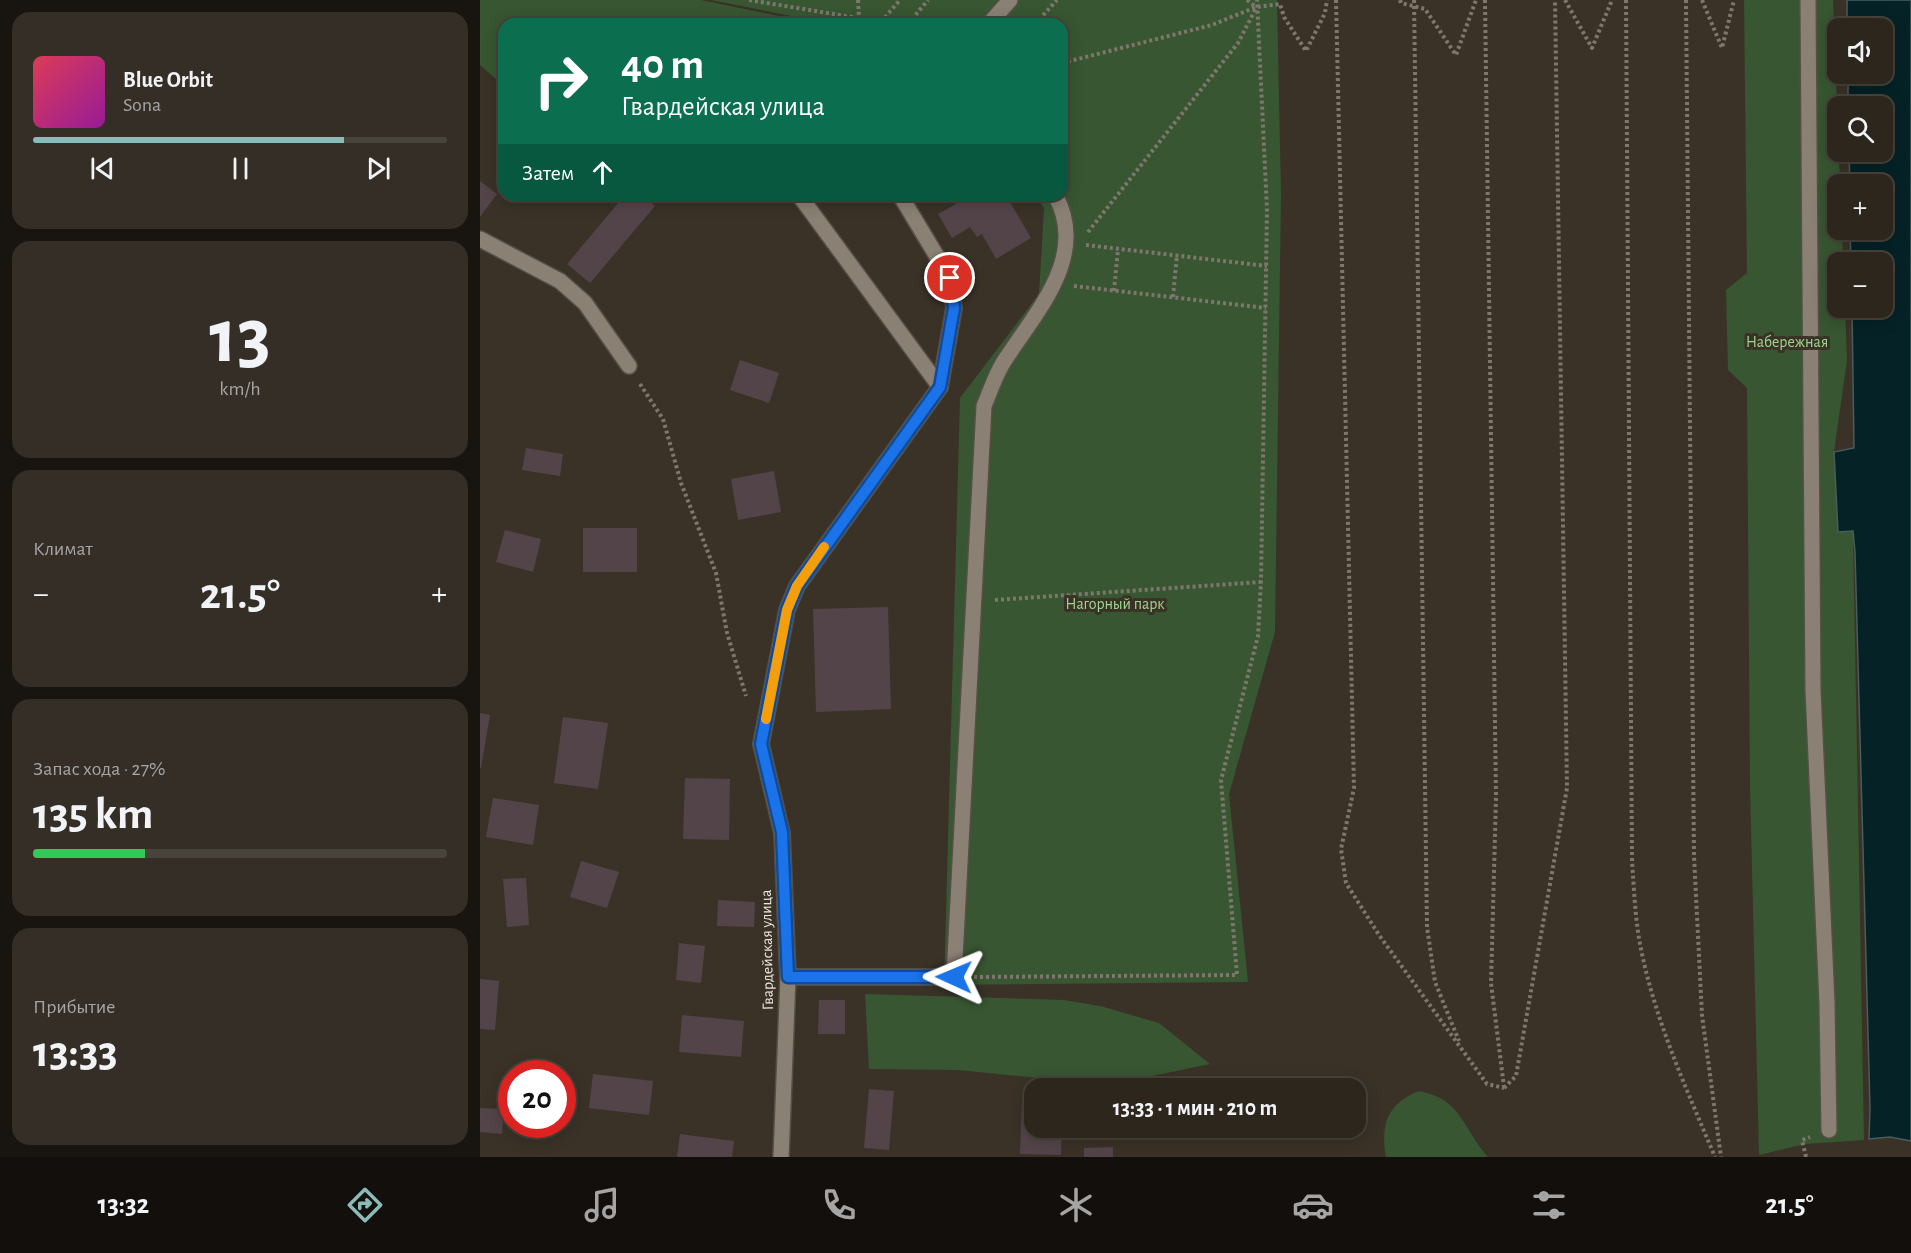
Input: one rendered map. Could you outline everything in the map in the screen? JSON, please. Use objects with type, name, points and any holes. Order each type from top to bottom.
[{"type":"street","points":[[994,18],[1010,0]]},
{"type":"street","points":[[1808,0],[1813,690],[1827,1003],[1829,1130]]},
{"type":"street","points":[[803,201],[940,387]]},
{"type":"street","points":[[904,201],[950,278],[954,308],[940,387]]},
{"type":"street","points":[[788,977],[954,977],[984,406],[1002,365],[1056,284],[1071,243],[1057,201]]},
{"type":"street","points":[[480,239],[560,281],[585,303],[629,366]]},
{"type":"street","name":"Гвардейская улица","points":[[781,1157],[788,977],[782,832],[761,744],[787,610],[797,586],[940,387]]},
{"type":"path","points":[[749,0],[859,18],[858,0]]},
{"type":"path","points":[[792,0],[794,8]]},
{"type":"path","points":[[884,18],[900,0]]},
{"type":"path","points":[[913,18],[928,0]]},
{"type":"path","points":[[1040,18],[1057,0]]},
{"type":"path","points":[[1247,0],[1256,7]]},
{"type":"path","points":[[954,977],[1237,975],[1221,780],[1258,636],[1261,582],[1267,210],[1254,0]]},
{"type":"path","points":[[1068,61],[1212,25],[1256,7],[1280,4],[1284,17],[1306,51],[1325,14],[1327,0]]},
{"type":"path","points":[[1336,0],[1354,788],[1341,849],[1346,883],[1379,935],[1486,1084],[1504,1088]]},
{"type":"path","points":[[1400,0],[1401,3],[1425,9],[1456,55],[1476,0]]},
{"type":"path","points":[[1414,0],[1427,927],[1435,982],[1462,1049]]},
{"type":"path","points":[[1485,0],[1496,797],[1491,983],[1504,1088]]},
{"type":"path","points":[[1504,1088],[1516,1076],[1567,788],[1555,0]]},
{"type":"path","points":[[1565,0],[1592,48],[1612,0]]},
{"type":"path","points":[[1626,0],[1632,861],[1640,942],[1650,987],[1676,1066],[1715,1157]]},
{"type":"path","points":[[1686,0],[1694,856],[1702,1015],[1722,1157]]},
{"type":"path","points":[[1702,0],[1722,48],[1734,0]]},
{"type":"path","points":[[1071,243],[1238,43],[1256,7]]},
{"type":"path","points":[[1071,243],[1267,266]]},
{"type":"path","points":[[1114,291],[1118,249]]},
{"type":"path","points":[[1173,297],[1177,255]]},
{"type":"path","points":[[1056,284],[1266,308]]},
{"type":"path","points":[[629,366],[663,419],[681,483],[716,573],[727,633],[747,699]]},
{"type":"path","points":[[972,602],[1261,582]]},
{"type":"green space","points":[[480,0],[701,0],[788,18],[498,18],[498,81],[480,65]]},
{"type":"green space","name":"Нагорный парк","points":[[711,0],[1277,0],[1281,193],[1275,632],[1229,794],[1248,982],[944,985],[960,398],[1039,294],[1044,208],[1039,201],[1068,201],[1068,18],[801,18]]},
{"type":"green space","name":"Набережная","points":[[1744,0],[1833,0],[1834,18],[1827,18],[1827,84],[1836,84],[1837,96],[1827,96],[1827,162],[1839,162],[1840,174],[1827,174],[1827,240],[1842,240],[1843,252],[1827,252],[1827,318],[1845,318],[1847,360],[1834,452],[1838,531],[1853,531],[1864,1140],[1805,1144],[1759,1155],[1750,787],[1747,388],[1728,370],[1726,290],[1747,273]]},
{"type":"green space","points":[[865,994],[1064,1000],[1100,1006],[1159,1023],[1210,1064],[1143,1078],[1039,1078],[958,1070],[869,1069]]},
{"type":"green space","points":[[1419,1091],[1433,1095],[1453,1108],[1488,1157],[1386,1157],[1384,1134],[1393,1108],[1408,1096]]},
{"type":"water","points":[[1847,0],[1911,0],[1911,1141],[1890,1137],[1869,1139],[1855,552],[1853,531],[1838,532],[1834,452],[1854,448],[1852,318],[1893,318],[1893,252],[1851,252],[1850,240],[1893,240],[1893,174],[1850,174],[1849,162],[1893,162],[1893,96],[1848,96],[1848,84],[1893,84],[1893,18],[1847,18]]},
{"type":"building","points":[[480,181],[497,194],[480,217]]},
{"type":"building","points":[[620,201],[649,201],[655,206],[590,283],[567,264]]},
{"type":"building","points":[[954,201],[1009,201],[1031,238],[996,259],[982,234],[977,237],[970,227],[952,238],[938,214],[956,204]]},
{"type":"building","points":[[740,360],[779,373],[769,403],[730,390]]},
{"type":"building","points":[[526,448],[563,454],[560,476],[522,470]]},
{"type":"building","points":[[774,471],[781,512],[738,520],[731,479]]},
{"type":"building","points":[[583,528],[637,528],[637,572],[583,572]]},
{"type":"building","points":[[505,530],[541,539],[533,572],[496,562]]},
{"type":"building","points":[[888,607],[891,709],[816,712],[813,609]]},
{"type":"building","points":[[480,713],[490,715],[481,768],[480,768]]},
{"type":"building","points":[[563,717],[608,723],[598,789],[554,783]]},
{"type":"building","points":[[685,778],[730,779],[729,840],[683,839]]},
{"type":"building","points":[[493,798],[539,805],[533,845],[486,837]]},
{"type":"building","points":[[581,861],[619,872],[607,908],[570,897]]},
{"type":"building","points":[[526,878],[529,925],[507,927],[503,879]]},
{"type":"building","points":[[718,900],[755,902],[754,927],[717,926]]},
{"type":"building","points":[[679,943],[705,946],[701,983],[676,980]]},
{"type":"building","points":[[480,979],[499,981],[495,1030],[480,1029]]},
{"type":"building","points":[[819,1000],[845,1000],[845,1034],[818,1034]]},
{"type":"building","points":[[682,1015],[744,1021],[741,1057],[679,1052]]},
{"type":"building","points":[[593,1074],[653,1081],[649,1115],[589,1108]]},
{"type":"building","points":[[869,1089],[894,1091],[889,1150],[864,1148]]},
{"type":"building","points":[[1022,1098],[1024,1098],[1024,1138],[1062,1138],[1061,1155],[1020,1154]]},
{"type":"building","points":[[480,1108],[498,1109],[498,1134],[480,1132]]},
{"type":"building","points":[[680,1134],[734,1141],[732,1157],[677,1157]]},
{"type":"building","points":[[1113,1147],[1113,1157],[1084,1157],[1084,1148]]},
{"type":"slow traffic","points":[[766,719],[787,610],[797,586],[824,547]]},
{"type":"route","points":[[950,278],[954,308],[940,387],[797,586],[787,610],[761,744],[782,832],[788,977],[954,977]]}]
